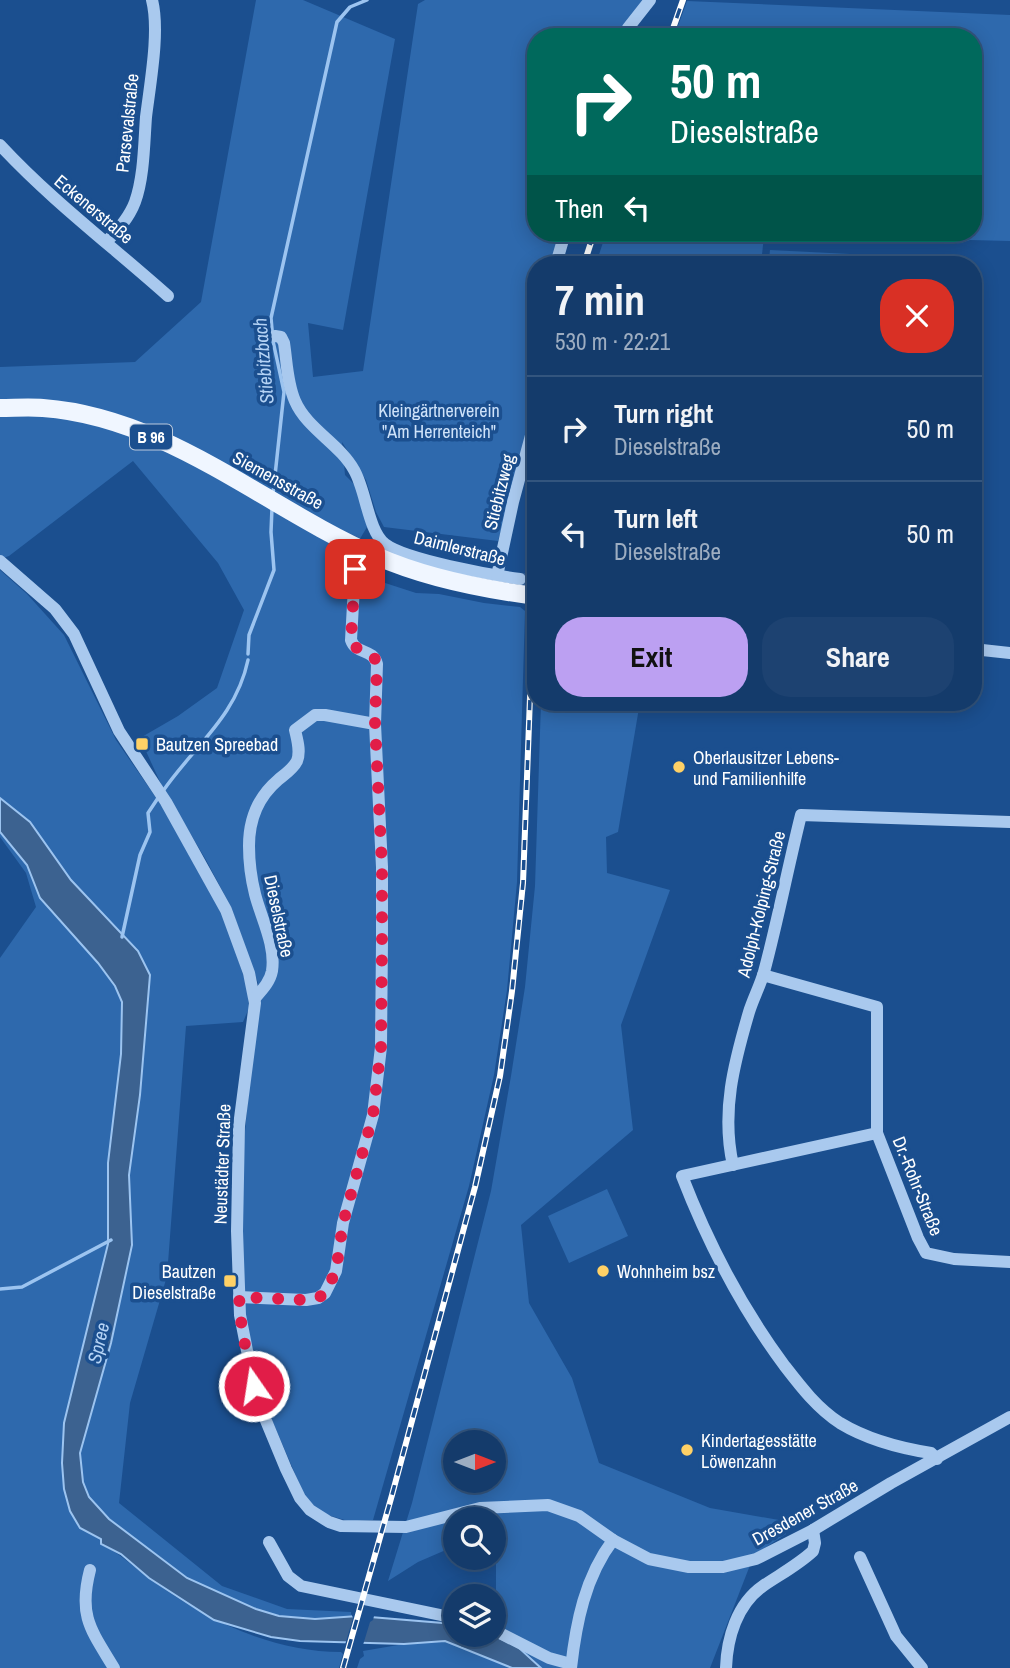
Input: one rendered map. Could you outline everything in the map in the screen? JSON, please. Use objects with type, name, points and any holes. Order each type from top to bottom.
[{"type":"main road","name":"Siemensstraße","points":[[0,408],[43,408],[93,417],[133,429],[191,455],[377,557],[416,571],[482,588],[527,595]]},
{"type":"street","name":"Parsevalstraße","points":[[107,241],[121,226],[136,200],[152,55],[155,12],[152,0]]},
{"type":"street","points":[[629,28],[650,0]]},
{"type":"street","name":"Eckenerstraße","points":[[0,145],[45,192],[107,241],[168,296]]},
{"type":"street","name":"Daimlerstraße","points":[[275,336],[281,337],[284,343],[294,400],[311,424],[352,467],[361,484],[377,535],[383,542],[391,548],[423,558],[520,579]]},
{"type":"street","name":"Stiebitzweg","points":[[497,576],[527,450]]},
{"type":"street","name":"Neustädter Straße","points":[[0,561],[65,620],[80,645],[119,731],[165,800],[226,910],[249,973],[255,998],[239,1126],[237,1231],[242,1331],[262,1411],[300,1498],[320,1518],[341,1526],[407,1527],[480,1508],[548,1505],[579,1516],[613,1540]]},
{"type":"street","points":[[239,1297],[306,1300],[318,1298],[325,1293],[336,1271],[343,1223],[368,1135],[376,1095],[381,1047],[382,867],[375,724],[375,657],[371,653],[358,650],[351,640],[355,569]]},
{"type":"street","points":[[982,650],[1010,653]]},
{"type":"street","name":"Dieselstraße","points":[[255,998],[270,980],[272,962],[267,931],[254,892],[250,863],[250,830],[255,810],[264,794],[298,759],[299,745],[295,730],[309,718],[325,715],[375,724]]},
{"type":"street","name":"Adolph-Kolping-Straße","points":[[733,1165],[727,1128],[728,1101],[750,1010],[763,975],[801,815],[1010,822]]},
{"type":"street","name":"Dr.-Rohr-Straße","points":[[763,975],[832,992],[877,1007],[877,1133],[918,1238],[926,1253],[954,1259],[1010,1262]]},
{"type":"street","points":[[877,1133],[682,1176],[700,1222],[748,1313],[807,1396],[837,1421],[863,1436],[932,1453],[937,1459]]},
{"type":"street","name":"Dresdener Straße","points":[[613,1540],[631,1551],[661,1562],[689,1567],[741,1564],[813,1530],[1010,1417]]},
{"type":"street","points":[[726,1668],[727,1647],[739,1611],[760,1588],[813,1551],[813,1530]]},
{"type":"street","points":[[506,1636],[571,1666],[581,1606],[588,1585],[601,1556],[613,1540]]},
{"type":"street","points":[[268,1542],[288,1576],[301,1586],[443,1616]]},
{"type":"street","points":[[860,1557],[896,1636],[922,1668]]},
{"type":"street","points":[[90,1570],[84,1592],[84,1607],[90,1626],[114,1668]]},
{"type":"green space","name":"Kleingärtnerverein \"Am Herrenteich\"","points":[[256,0],[303,0],[395,39],[343,330],[308,323],[313,377],[363,371],[418,4],[425,0],[647,0],[628,28],[527,28],[527,242],[559,242],[555,256],[527,256],[527,442],[498,541],[384,527],[376,512],[366,480],[342,442],[345,475],[357,487],[365,506],[367,527],[342,569],[416,593],[520,607],[525,611],[517,882],[507,990],[494,1075],[469,1186],[373,1520],[348,1521],[321,1513],[305,1497],[272,1420],[244,1314],[244,1142],[253,1045],[260,1007],[258,983],[231,907],[161,784],[140,738],[178,716],[217,688],[244,610],[218,563],[133,461],[9,556],[0,559],[0,367],[135,362],[201,302]]},
{"type":"green space","points":[[687,1],[1010,15],[1010,241],[982,240],[982,28],[677,28]]},
{"type":"green space","points":[[603,242],[763,242],[762,256],[599,256]]},
{"type":"green space","points":[[770,250],[890,256],[769,256]]},
{"type":"green space","points":[[0,570],[27,594],[64,635],[116,740],[166,812],[223,913],[248,990],[249,1008],[243,1022],[186,1026],[167,1276],[130,1403],[119,1503],[222,1586],[287,1609],[351,1612],[352,1616],[315,1619],[279,1616],[256,1609],[187,1578],[109,1519],[89,1497],[83,1482],[80,1453],[111,1343],[132,1245],[129,1175],[140,1095],[150,975],[138,951],[71,880],[30,822],[0,798]]},
{"type":"green space","points":[[541,711],[638,711],[618,832],[606,837],[607,873],[670,890],[621,1025],[633,1130],[521,1225],[529,1303],[572,1378],[599,1463],[710,1508],[779,1520],[786,1534],[754,1555],[710,1668],[541,1668],[530,1656],[506,1642],[506,1584],[496,1584],[496,1570],[506,1570],[506,1507],[443,1507],[443,1551],[418,1562],[388,1581],[412,1503],[491,1191],[525,987],[535,886]]},
{"type":"green space","points":[[0,833],[27,865],[40,898],[98,963],[115,986],[122,1002],[121,1054],[108,1163],[108,1244],[64,1423],[80,1528],[101,1539],[101,1544],[192,1607],[264,1639],[315,1651],[341,1652],[343,1654],[339,1668],[0,1668],[0,958],[36,907],[26,873],[0,837]]},
{"type":"green space","points":[[607,1189],[628,1236],[569,1263],[548,1216]]},
{"type":"green space","points":[[443,1641],[443,1647],[459,1647],[512,1668],[357,1668],[364,1656],[363,1651]]},
{"type":"water","name":"Spree","points":[[0,798],[30,822],[71,880],[138,951],[150,975],[140,1095],[129,1175],[132,1245],[111,1343],[80,1453],[83,1482],[89,1497],[109,1519],[187,1578],[256,1609],[279,1616],[315,1619],[358,1616],[443,1623],[443,1641],[404,1644],[300,1641],[271,1637],[214,1620],[149,1578],[121,1554],[101,1544],[101,1539],[80,1528],[70,1511],[64,1489],[62,1463],[64,1423],[108,1244],[108,1163],[121,1054],[122,1002],[115,986],[98,963],[40,898],[27,865],[0,832]]},
{"type":"water","points":[[506,1641],[518,1647],[541,1668],[512,1668],[460,1647],[506,1647]]},
{"type":"pier","points":[[351,1613],[372,1613],[374,1616],[363,1645],[345,1645],[353,1618]]},
{"type":"waterway","name":"Stiebitzbach","points":[[273,494],[284,392],[271,318],[337,22],[350,7],[367,0]]},
{"type":"waterway","name":"Stiebitzbach","points":[[248,654],[249,635],[274,570],[272,508]]},
{"type":"waterway","name":"Stiebitzbach","points":[[163,791],[224,715],[242,680],[248,660]]},
{"type":"waterway","name":"Stiebitzbach","points":[[122,937],[140,855],[150,832],[148,813],[158,798]]},
{"type":"waterway","points":[[0,1289],[22,1287],[111,1240]]},
{"type":"tunnel","points":[[520,579],[527,580]]},
{"type":"railway","points":[[673,28],[683,0]]},
{"type":"railway","points":[[587,256],[591,242]]},
{"type":"railway","points":[[343,1668],[475,1187],[500,1076],[523,883],[529,711]]},
{"type":"place","name":"Bautzen Spreebad","points":[[142,744]]},
{"type":"place","name":"Oberlausitzer Lebens- und Familienhilfe","points":[[679,767]]},
{"type":"place","name":"Wohnheim bsz","points":[[603,1271]]},
{"type":"place","name":"Bautzen Dieselstraße","points":[[230,1281]]},
{"type":"place","name":"Kindertagesstätte Löwenzahn","points":[[687,1450]]},
{"type":"route","points":[[254,1386],[242,1331],[239,1297],[306,1300],[318,1298],[331,1284],[336,1271],[350,1192],[373,1115],[377,1086],[381,1047],[382,897],[375,724],[377,664],[371,653],[358,650],[351,640],[355,569]]}]
